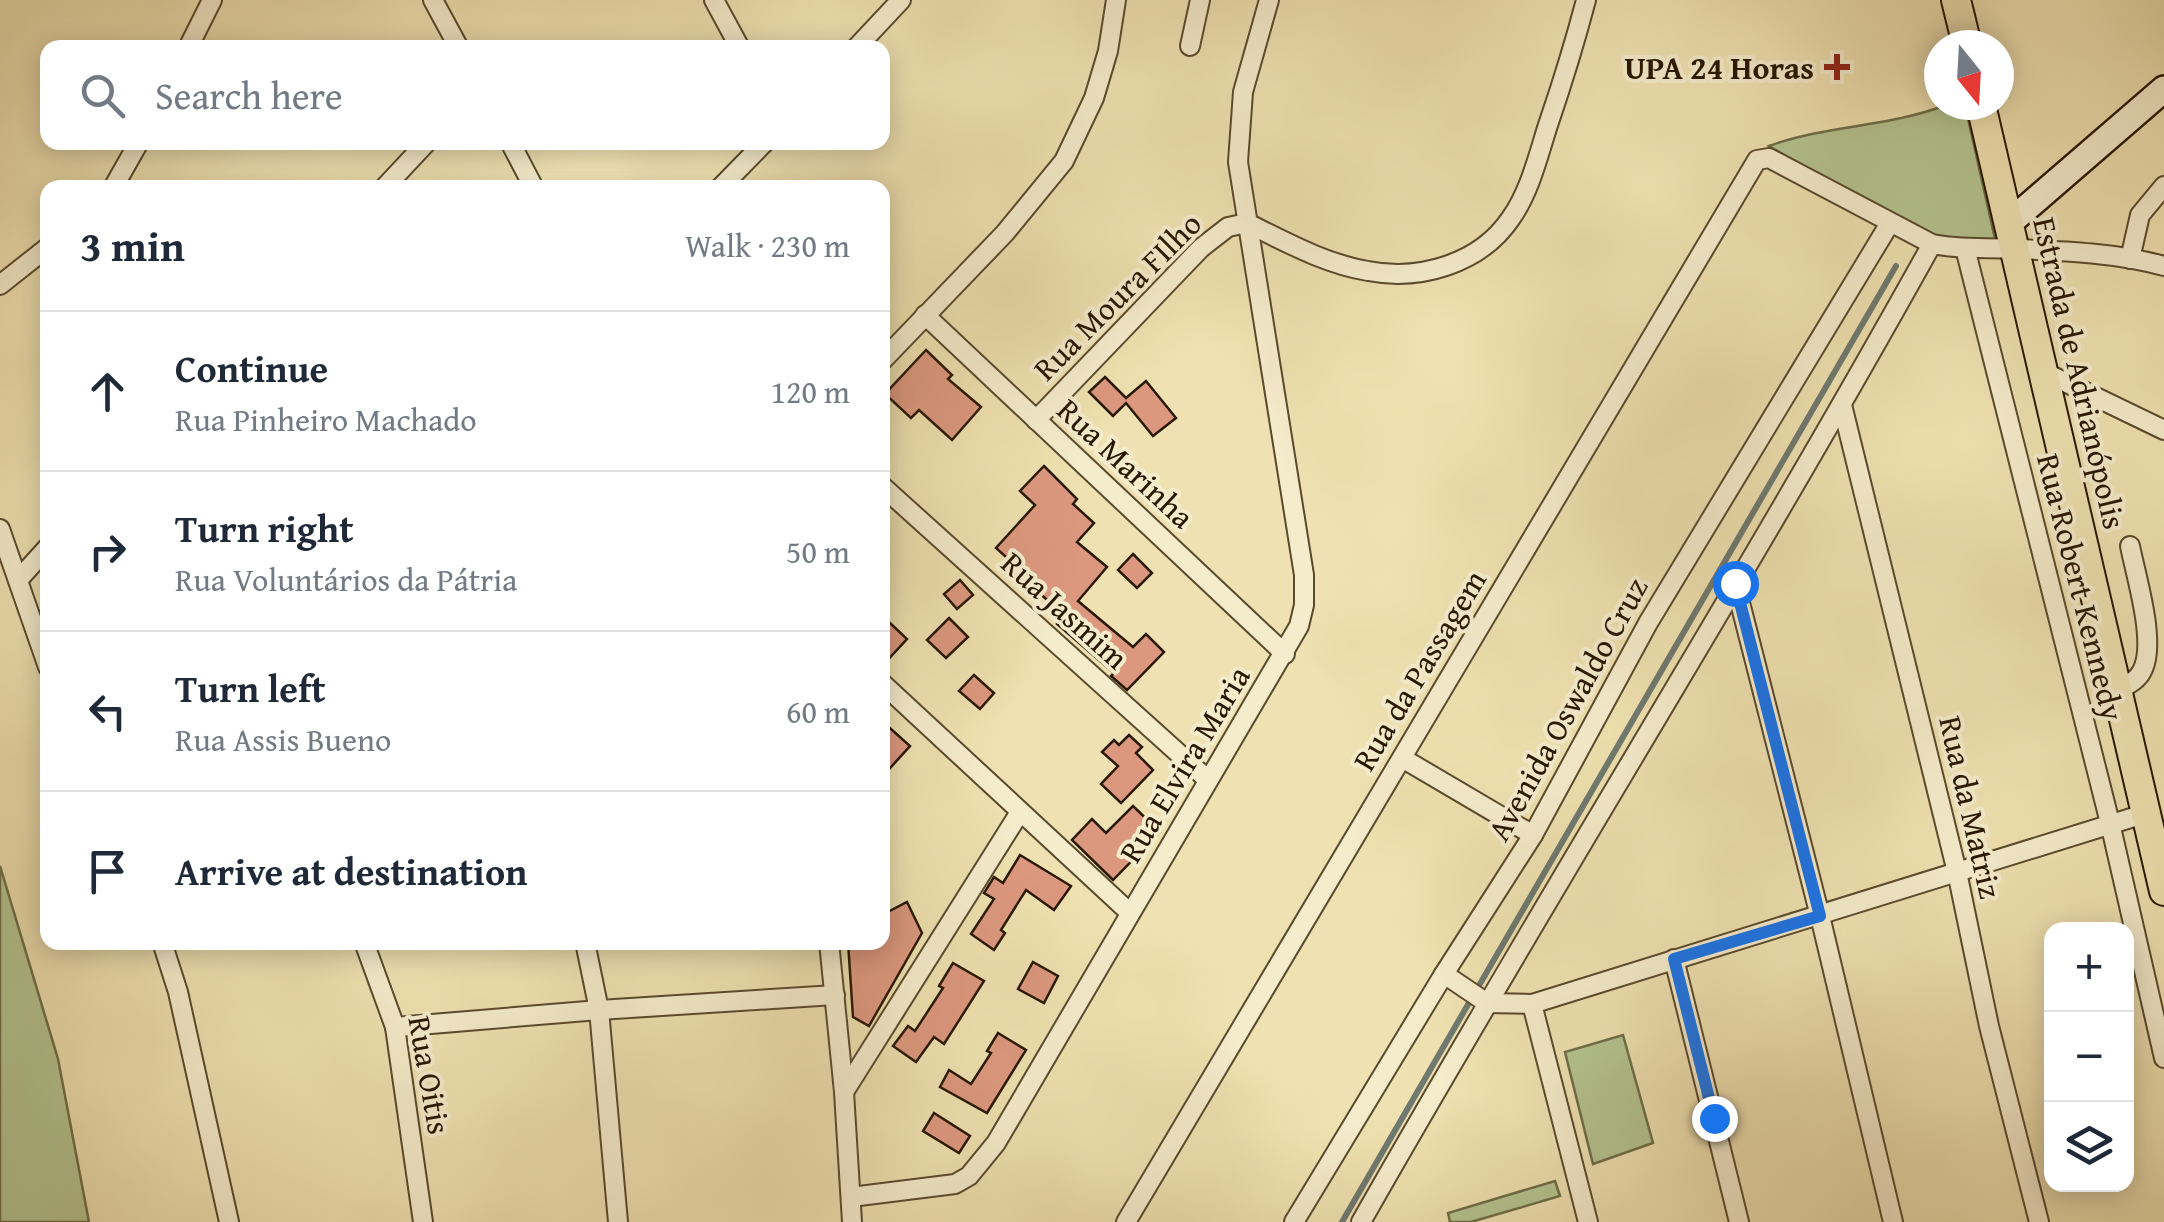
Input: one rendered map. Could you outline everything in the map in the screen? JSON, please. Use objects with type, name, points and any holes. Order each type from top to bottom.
[{"type":"main road","points":[[1956,0],[1963,30]]},
{"type":"main road","name":"Estrada de Adrianópolis","points":[[1985,120],[2164,891]]},
{"type":"street","points":[[192,40],[212,0]]},
{"type":"street","points":[[433,0],[455,40]]},
{"type":"street","points":[[714,0],[736,40]]},
{"type":"street","points":[[890,353],[1005,233],[1064,162],[1094,98],[1108,51],[1116,0]]},
{"type":"street","points":[[1190,46],[1200,0]]},
{"type":"street","name":"Rua Elvira Maria","points":[[851,1198],[955,1184],[981,1163],[1299,626],[1304,576],[1247,223],[1237,137],[1243,92],[1269,0]]},
{"type":"street","points":[[1247,223],[1321,258],[1366,271],[1404,276],[1441,268],[1483,248],[1511,219],[1529,184],[1586,0]]},
{"type":"street","points":[[863,40],[895,3]]},
{"type":"street","points":[[2012,236],[2164,89]]},
{"type":"street","points":[[119,180],[135,150]]},
{"type":"street","points":[[391,180],[420,150]]},
{"type":"street","points":[[514,150],[530,180]]},
{"type":"street","points":[[728,180],[757,150]]},
{"type":"street","name":"Rua da Passagem","points":[[1126,1222],[1752,166],[1761,157],[1768,158],[1895,226]]},
{"type":"street","points":[[2130,259],[2140,215],[2164,186]]},
{"type":"street","name":"Rua Moura FIlho","points":[[1036,420],[1201,248],[1228,227],[1247,223]]},
{"type":"street","points":[[1895,226],[1926,241],[1965,248],[2012,236],[2164,266]]},
{"type":"street","name":"Avenida Oswaldo Cruz","points":[[1294,1222],[1451,980],[1648,623],[1895,226]]},
{"type":"street","points":[[1361,1222],[1483,1001],[1842,405],[1926,241]]},
{"type":"street","name":"Rua Robert Kennedy","points":[[1965,248],[2110,823],[2164,1058]]},
{"type":"street","points":[[0,286],[40,254]]},
{"type":"street","name":"Rua Marinha","points":[[925,315],[1285,654]]},
{"type":"street","points":[[2044,372],[2164,430]]},
{"type":"street","name":"Rua da Matriz","points":[[1842,405],[2039,1222]]},
{"type":"street","name":"Rua Jasmim","points":[[890,493],[1207,779]]},
{"type":"street","points":[[2,534],[25,547],[40,548]]},
{"type":"street","points":[[2,534],[40,644]]},
{"type":"street","points":[[2118,690],[2132,683],[2143,670],[2146,650],[2145,623],[2130,546]]},
{"type":"street","points":[[18,580],[40,555]]},
{"type":"street","points":[[1735,583],[1893,1222]]},
{"type":"street","points":[[890,690],[1130,912]]},
{"type":"street","points":[[1402,758],[1533,834]]},
{"type":"street","points":[[844,1092],[1020,812]]},
{"type":"street","points":[[1451,980],[1483,1001],[1532,1004],[2146,813]]},
{"type":"street","points":[[165,950],[178,992],[229,1222]]},
{"type":"street","name":"Rua Oitis","points":[[367,950],[395,1027],[423,1222]]},
{"type":"street","points":[[587,950],[600,1010],[618,1222]]},
{"type":"street","points":[[830,950],[852,1222]]},
{"type":"street","points":[[1674,959],[1739,1222]]},
{"type":"street","points":[[395,1027],[835,995]]},
{"type":"street","points":[[1532,1004],[1587,1216]]},
{"type":"green space","points":[[1924,112],[1924,120],[1968,120],[1997,248],[1932,244],[1769,146]]},
{"type":"green space","points":[[0,866],[58,1059],[89,1222],[0,1222]]},
{"type":"green space","points":[[1623,1035],[1653,1143],[1593,1164],[1565,1052]]},
{"type":"green space","points":[[1555,1181],[1560,1196],[1471,1222],[1450,1222],[1448,1213]]},
{"type":"building","points":[[926,350],[952,375],[948,379],[981,407],[952,440],[919,410],[911,418],[890,399],[890,389]]},
{"type":"building","points":[[1105,377],[1126,398],[1146,381],[1176,418],[1153,436],[1126,403],[1113,416],[1089,392]]},
{"type":"building","points":[[1044,466],[1077,499],[1073,504],[1094,523],[1077,542],[1107,567],[1078,601],[1133,647],[1146,634],[1164,652],[1127,690],[1111,676],[1114,673],[1057,624],[1065,615],[1025,581],[1028,577],[996,548],[1035,505],[1020,491]]},
{"type":"building","points":[[1133,554],[1152,573],[1137,588],[1118,570]]},
{"type":"building","points":[[960,580],[973,595],[957,609],[944,594]]},
{"type":"building","points":[[949,618],[968,637],[946,658],[927,640]]},
{"type":"building","points":[[890,623],[907,639],[890,657]]},
{"type":"building","points":[[974,675],[994,693],[980,709],[959,691]]},
{"type":"building","points":[[890,728],[910,746],[890,768]]},
{"type":"building","points":[[1129,735],[1142,747],[1136,753],[1153,770],[1121,803],[1101,784],[1118,766],[1102,752],[1114,740],[1119,745]]},
{"type":"building","points":[[1133,806],[1160,832],[1113,880],[1072,840],[1092,819],[1106,833]]},
{"type":"building","points":[[1020,855],[1071,886],[1054,910],[1026,890],[1001,930],[1005,933],[994,950],[971,934],[994,899],[984,893],[994,877],[1003,883]]},
{"type":"building","points":[[907,902],[922,933],[869,1026],[853,1017],[849,950],[890,950],[890,911]]},
{"type":"building","points":[[1033,962],[1058,976],[1044,1003],[1018,989]]},
{"type":"building","points":[[953,963],[984,981],[944,1044],[934,1037],[916,1062],[893,1046],[908,1026],[915,1031],[943,988],[939,986]]},
{"type":"building","points":[[998,1033],[1026,1050],[987,1113],[940,1087],[949,1070],[971,1084],[991,1053],[987,1051]]},
{"type":"building","points":[[934,1113],[970,1136],[959,1153],[923,1131]]},
{"type":"waterway","points":[[1342,1222],[1896,266]]},
{"type":"place","name":"UPA 24 Horas","points":[[1837,67]]},
{"type":"route","points":[[1714,1118],[1674,959],[1820,916],[1735,583]]}]
